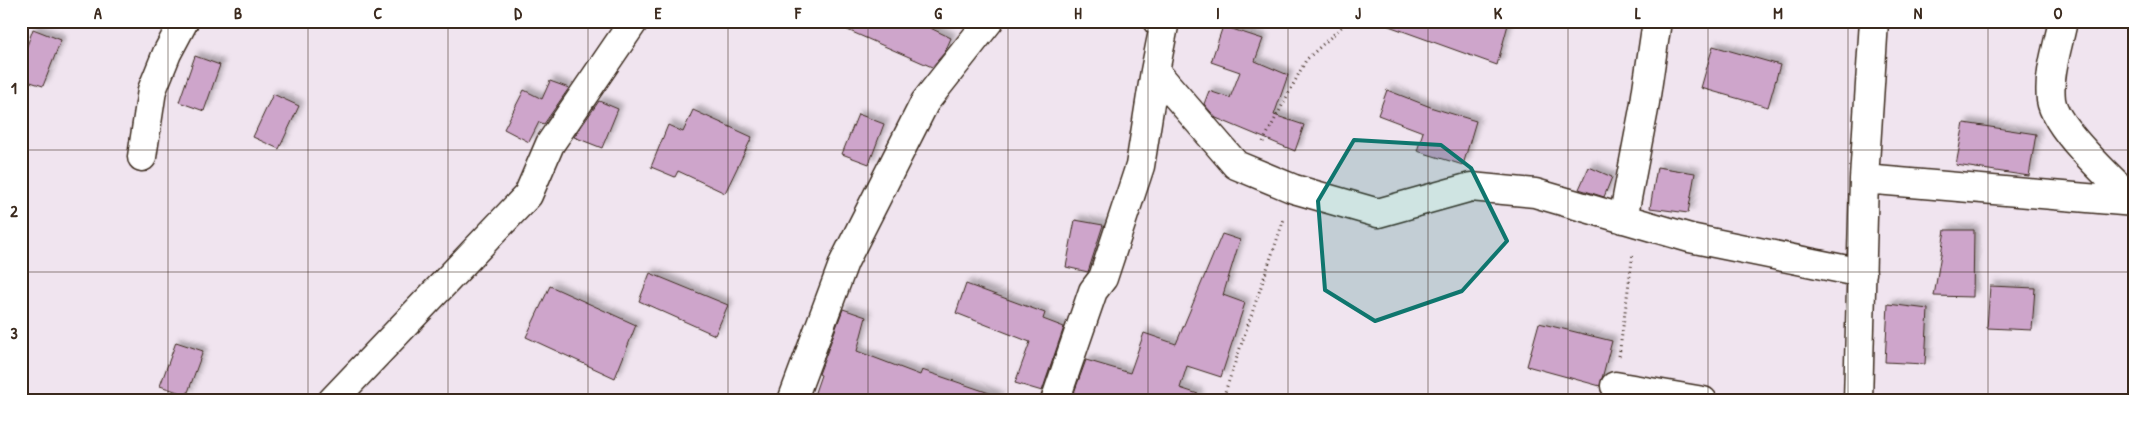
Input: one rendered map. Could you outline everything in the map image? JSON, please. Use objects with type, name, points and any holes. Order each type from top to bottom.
[{"type":"street","points":[[142,157],[152,90],[167,54],[184,21]]},
{"type":"street","points":[[332,401],[528,195],[550,144],[634,21]]},
{"type":"street","points":[[792,401],[844,262],[925,102],[989,21]]},
{"type":"street","points":[[1055,401],[1094,292],[1103,278],[1140,166],[1164,26],[1157,21]]},
{"type":"street","points":[[1622,219],[1644,109],[1657,21]]},
{"type":"street","points":[[1858,401],[1864,179],[1874,21]]},
{"type":"street","points":[[2064,21],[2052,73],[2051,94],[2053,108],[2068,134],[2134,202]]},
{"type":"street","points":[[1155,71],[1236,165],[1294,189],[1378,214],[1470,187],[1535,193],[1690,238],[1862,273]]},
{"type":"street","points":[[1864,179],[2134,202]]},
{"type":"street","points":[[1615,386],[1703,401]]},
{"type":"path","points":[[1248,170],[1306,60],[1348,21]]},
{"type":"path","points":[[1222,401],[1294,189]]},
{"type":"path","points":[[1615,386],[1633,252],[1622,219]]},
{"type":"highlighted area","points":[[1354,140],[1441,145],[1471,168],[1507,241],[1462,291],[1375,321],[1325,290],[1318,201]]},
{"type":"building","points":[[827,21],[916,21],[951,38],[945,52],[932,67]]},
{"type":"building","points":[[1386,21],[1509,21],[1497,65],[1386,25]]},
{"type":"building","points":[[1223,26],[1263,39],[1255,61],[1288,75],[1274,115],[1304,125],[1295,151],[1216,118],[1204,104],[1209,91],[1230,98],[1240,72],[1211,62]]},
{"type":"building","points":[[33,29],[61,40],[43,86],[21,79],[21,63]]},
{"type":"building","points":[[1713,46],[1780,65],[1768,107],[1701,88]]},
{"type":"building","points":[[195,56],[220,65],[204,111],[179,102]]},
{"type":"building","points":[[550,81],[569,88],[544,124],[539,122],[529,142],[504,129],[524,90],[542,99]]},
{"type":"building","points":[[1387,90],[1433,108],[1476,121],[1463,165],[1417,151],[1423,132],[1378,115]]},
{"type":"building","points":[[273,94],[299,106],[279,149],[253,137]]},
{"type":"building","points":[[599,101],[618,109],[602,148],[574,137]]},
{"type":"building","points":[[693,110],[752,137],[725,193],[678,171],[675,177],[651,167],[668,125],[683,132]]},
{"type":"building","points":[[858,114],[884,124],[869,164],[842,154]]},
{"type":"building","points":[[1964,123],[2036,134],[2029,176],[1956,165]]},
{"type":"building","points":[[1589,167],[1612,177],[1604,197],[1579,189]]},
{"type":"building","points":[[1657,167],[1695,173],[1688,213],[1650,208]]},
{"type":"building","points":[[1075,220],[1103,225],[1088,272],[1066,267]]},
{"type":"building","points":[[1945,230],[1974,230],[1973,297],[1934,296]]},
{"type":"building","points":[[1222,234],[1240,240],[1223,295],[1245,303],[1221,377],[1187,366],[1180,388],[1198,394],[1197,401],[1079,401],[1072,398],[1086,360],[1130,373],[1144,333],[1176,344]]},
{"type":"building","points":[[650,273],[728,305],[715,335],[639,301]]},
{"type":"building","points":[[966,284],[1045,313],[1043,319],[1064,327],[1042,391],[1015,383],[1030,342],[956,313]]},
{"type":"building","points":[[550,286],[636,325],[615,378],[526,337]]},
{"type":"building","points":[[1990,286],[2035,288],[2032,330],[1987,328]]},
{"type":"building","points":[[1888,304],[1928,309],[1925,364],[1885,362]]},
{"type":"building","points":[[843,309],[866,317],[857,351],[920,375],[922,370],[998,396],[997,401],[812,401],[821,375],[819,374]]},
{"type":"building","points":[[1539,323],[1612,341],[1600,386],[1527,366]]},
{"type":"building","points":[[176,342],[203,351],[187,395],[160,386]]}]
